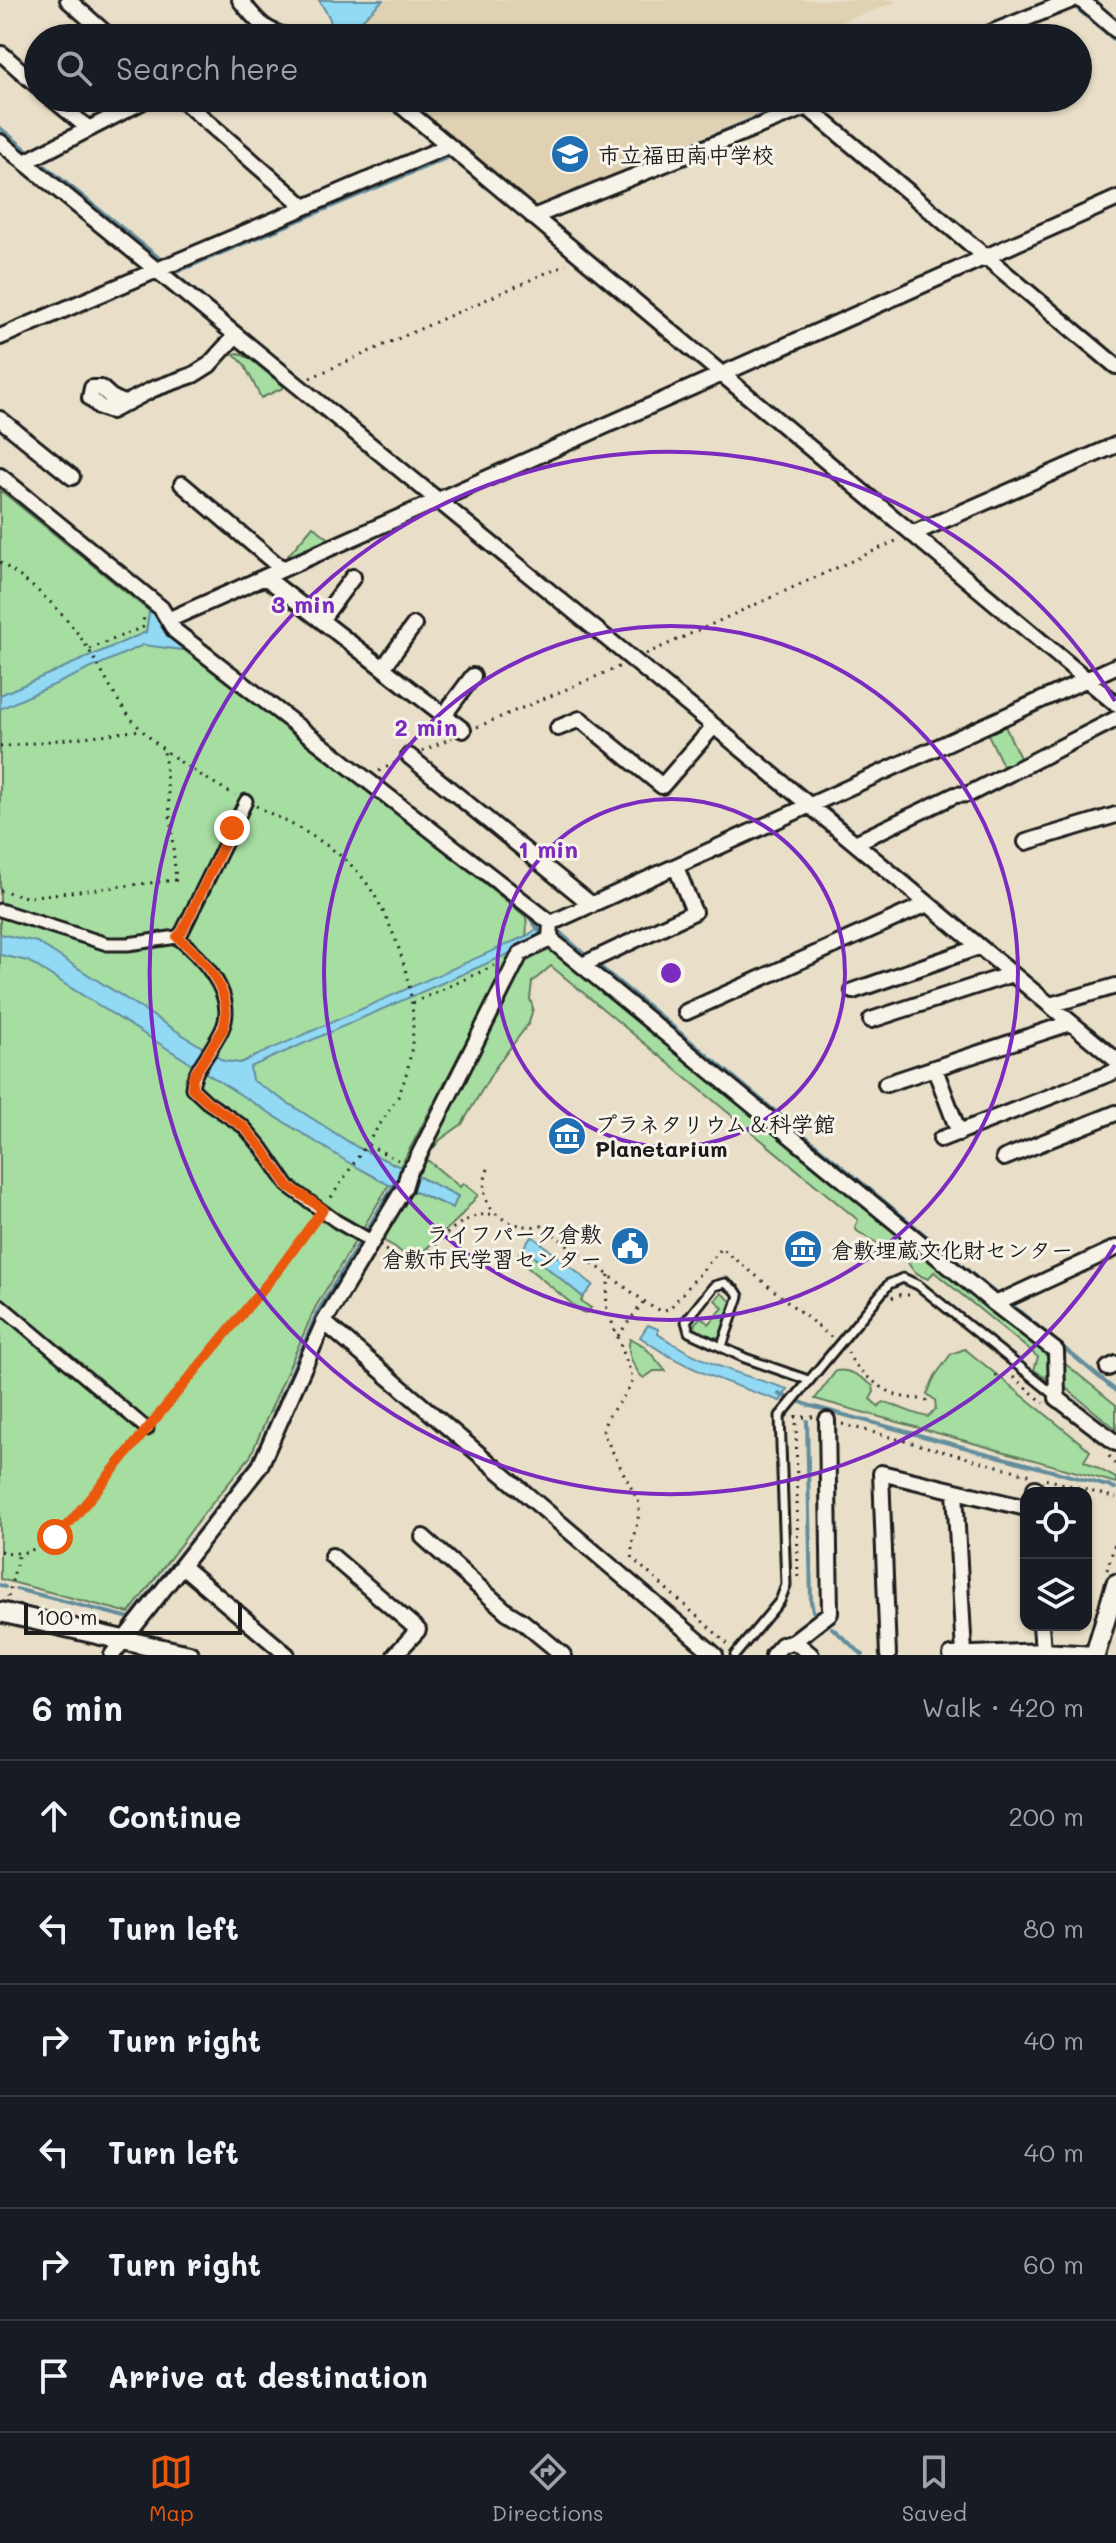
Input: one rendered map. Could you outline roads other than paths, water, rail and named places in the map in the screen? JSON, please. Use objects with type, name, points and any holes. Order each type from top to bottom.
[{"type":"street","points":[[68,0],[95,24]]},
{"type":"street","points":[[240,0],[260,24]]},
{"type":"street","points":[[1013,24],[1072,0]]},
{"type":"street","points":[[1081,0],[1116,30]]},
{"type":"street","points":[[2,54],[24,74]]},
{"type":"street","points":[[69,112],[89,129]]},
{"type":"street","points":[[25,162],[122,112]]},
{"type":"street","points":[[196,112],[305,207]]},
{"type":"street","points":[[408,112],[1116,704]]},
{"type":"street","points":[[533,217],[795,112]]},
{"type":"street","points":[[813,112],[1116,366]]},
{"type":"street","points":[[0,142],[714,726],[1116,1060]]},
{"type":"street","points":[[0,337],[448,146]]},
{"type":"street","points":[[168,620],[1116,199]]},
{"type":"street","points":[[123,403],[193,375],[209,365],[236,335]]},
{"type":"street","points":[[0,419],[72,477]]},
{"type":"street","points":[[912,534],[1116,445]]},
{"type":"street","points":[[0,476],[152,600],[161,608],[175,631],[551,923]]},
{"type":"street","points":[[182,484],[282,569]]},
{"type":"street","points":[[265,577],[463,730]]},
{"type":"street","points":[[321,620],[353,577]]},
{"type":"street","points":[[383,668],[414,625]]},
{"type":"street","points":[[551,923],[1116,666]]},
{"type":"street","points":[[444,715],[473,676]]},
{"type":"street","points":[[558,728],[580,719],[662,786],[714,726]]},
{"type":"street","points":[[855,843],[955,795],[969,794],[1116,719]]},
{"type":"street","points":[[409,756],[592,905]]},
{"type":"street","points":[[0,910],[107,944],[177,937],[246,801]]},
{"type":"street","points":[[1026,842],[1116,815]]},
{"type":"street","points":[[582,965],[694,912],[676,867]]},
{"type":"street","points":[[686,1012],[927,904]]},
{"type":"street","points":[[550,939],[551,923]]},
{"type":"street","points":[[177,937],[209,970],[225,1002],[223,1029],[193,1077],[192,1088],[244,1127],[288,1186],[365,1238]]},
{"type":"street","points":[[550,939],[1056,1351],[1056,1404],[1116,1443]]},
{"type":"street","points":[[118,1648],[260,1466],[365,1238],[404,1188],[411,1168],[520,954],[550,939]]},
{"type":"street","points":[[853,991],[979,947]]},
{"type":"street","points":[[871,1020],[1012,974]]},
{"type":"street","points":[[1050,1005],[1116,986]]},
{"type":"street","points":[[886,1084],[1070,1023]]},
{"type":"street","points":[[935,1069],[959,1133]]},
{"type":"street","points":[[941,1139],[1116,1071]]},
{"type":"street","points":[[1004,1158],[1116,1113]]},
{"type":"street","points":[[995,1304],[1116,1248]]},
{"type":"street","points":[[0,1305],[147,1429]]},
{"type":"street","points":[[324,1322],[715,1655]]},
{"type":"street","points":[[773,1655],[782,1645],[794,1641],[830,1613],[827,1420]]},
{"type":"street","points":[[888,1655],[881,1473],[1020,1507]]},
{"type":"street","points":[[955,1491],[964,1654]]},
{"type":"street","points":[[423,1537],[507,1612],[563,1655]]},
{"type":"street","points":[[332,1556],[418,1630],[395,1655]]},
{"type":"street","points":[[179,1569],[287,1655]]},
{"type":"street","points":[[951,1655],[1102,1646],[1116,1584]]},
{"type":"street","points":[[4,1604],[118,1648],[189,1655]]},
{"type":"street","points":[[1041,1631],[1043,1651]]},
{"type":"street","points":[[794,1641],[811,1655]]},
{"type":"lane","points":[[735,1655],[780,1601],[786,1585],[780,1416],[889,1284],[903,1278],[918,1285],[1056,1404]]},
{"type":"lane","points":[[722,1346],[739,1296],[729,1285],[719,1283],[686,1321],[686,1327],[695,1337],[808,1380]]},
{"type":"water","points":[[319,0],[383,0],[358,24],[331,24]]},
{"type":"water","points":[[150,606],[187,643],[182,650],[143,645],[0,709],[0,695],[146,632]]},
{"type":"water","points":[[544,924],[545,938],[250,1067],[252,1080],[357,1147],[405,1169],[399,1187],[389,1185],[346,1161],[28,961],[0,955],[0,934],[37,942],[224,1061],[240,1063],[528,935]]},
{"type":"water","points":[[411,1173],[458,1196],[453,1208],[406,1188]]},
{"type":"water","points":[[532,1236],[593,1285],[583,1297],[523,1248]]},
{"type":"water","points":[[648,1325],[658,1329],[658,1334],[674,1344],[705,1360],[788,1389],[780,1401],[690,1367],[640,1337]]},
{"type":"waterway","points":[[1074,6],[1116,41]]},
{"type":"waterway","points":[[621,174],[770,112]]},
{"type":"waterway","points":[[0,128],[27,150]]},
{"type":"waterway","points":[[174,273],[449,157]]},
{"type":"waterway","points":[[45,166],[158,257]]},
{"type":"waterway","points":[[176,275],[302,380]]},
{"type":"waterway","points":[[307,383],[379,443]]},
{"type":"waterway","points":[[0,486],[124,586]]},
{"type":"waterway","points":[[593,618],[638,655]]},
{"type":"waterway","points":[[182,646],[528,915],[540,932]]},
{"type":"waterway","points":[[722,724],[810,796]]},
{"type":"waterway","points":[[825,807],[949,749]]},
{"type":"waterway","points":[[829,810],[852,830]]},
{"type":"waterway","points":[[875,850],[1045,991]]},
{"type":"waterway","points":[[557,930],[584,954]]},
{"type":"waterway","points":[[598,965],[1000,1297]]},
{"type":"waterway","points":[[1068,1010],[1116,1050]]},
{"type":"waterway","points":[[16,1589],[130,1618],[254,1460],[318,1311],[395,1183]]},
{"type":"waterway","points":[[1012,1305],[1116,1391]]},
{"type":"waterway","points":[[779,1394],[811,1406],[1115,1488]]},
{"type":"waterway","points":[[807,1421],[813,1611]]},
{"type":"waterway","points":[[0,1585],[5,1587]]},
{"type":"waterway","points":[[832,1628],[863,1655]]},
{"type":"place","name":"市立福田南中学校","points":[[570,154]]},
{"type":"place","name":"プラネタリウム＆科学館 Planetarium","points":[[567,1136]]},
{"type":"place","name":"ライフパーク倉敷 倉敷市民学習センター","points":[[630,1246]]},
{"type":"place","name":"倉敷埋蔵文化財センター","points":[[803,1249]]}]
